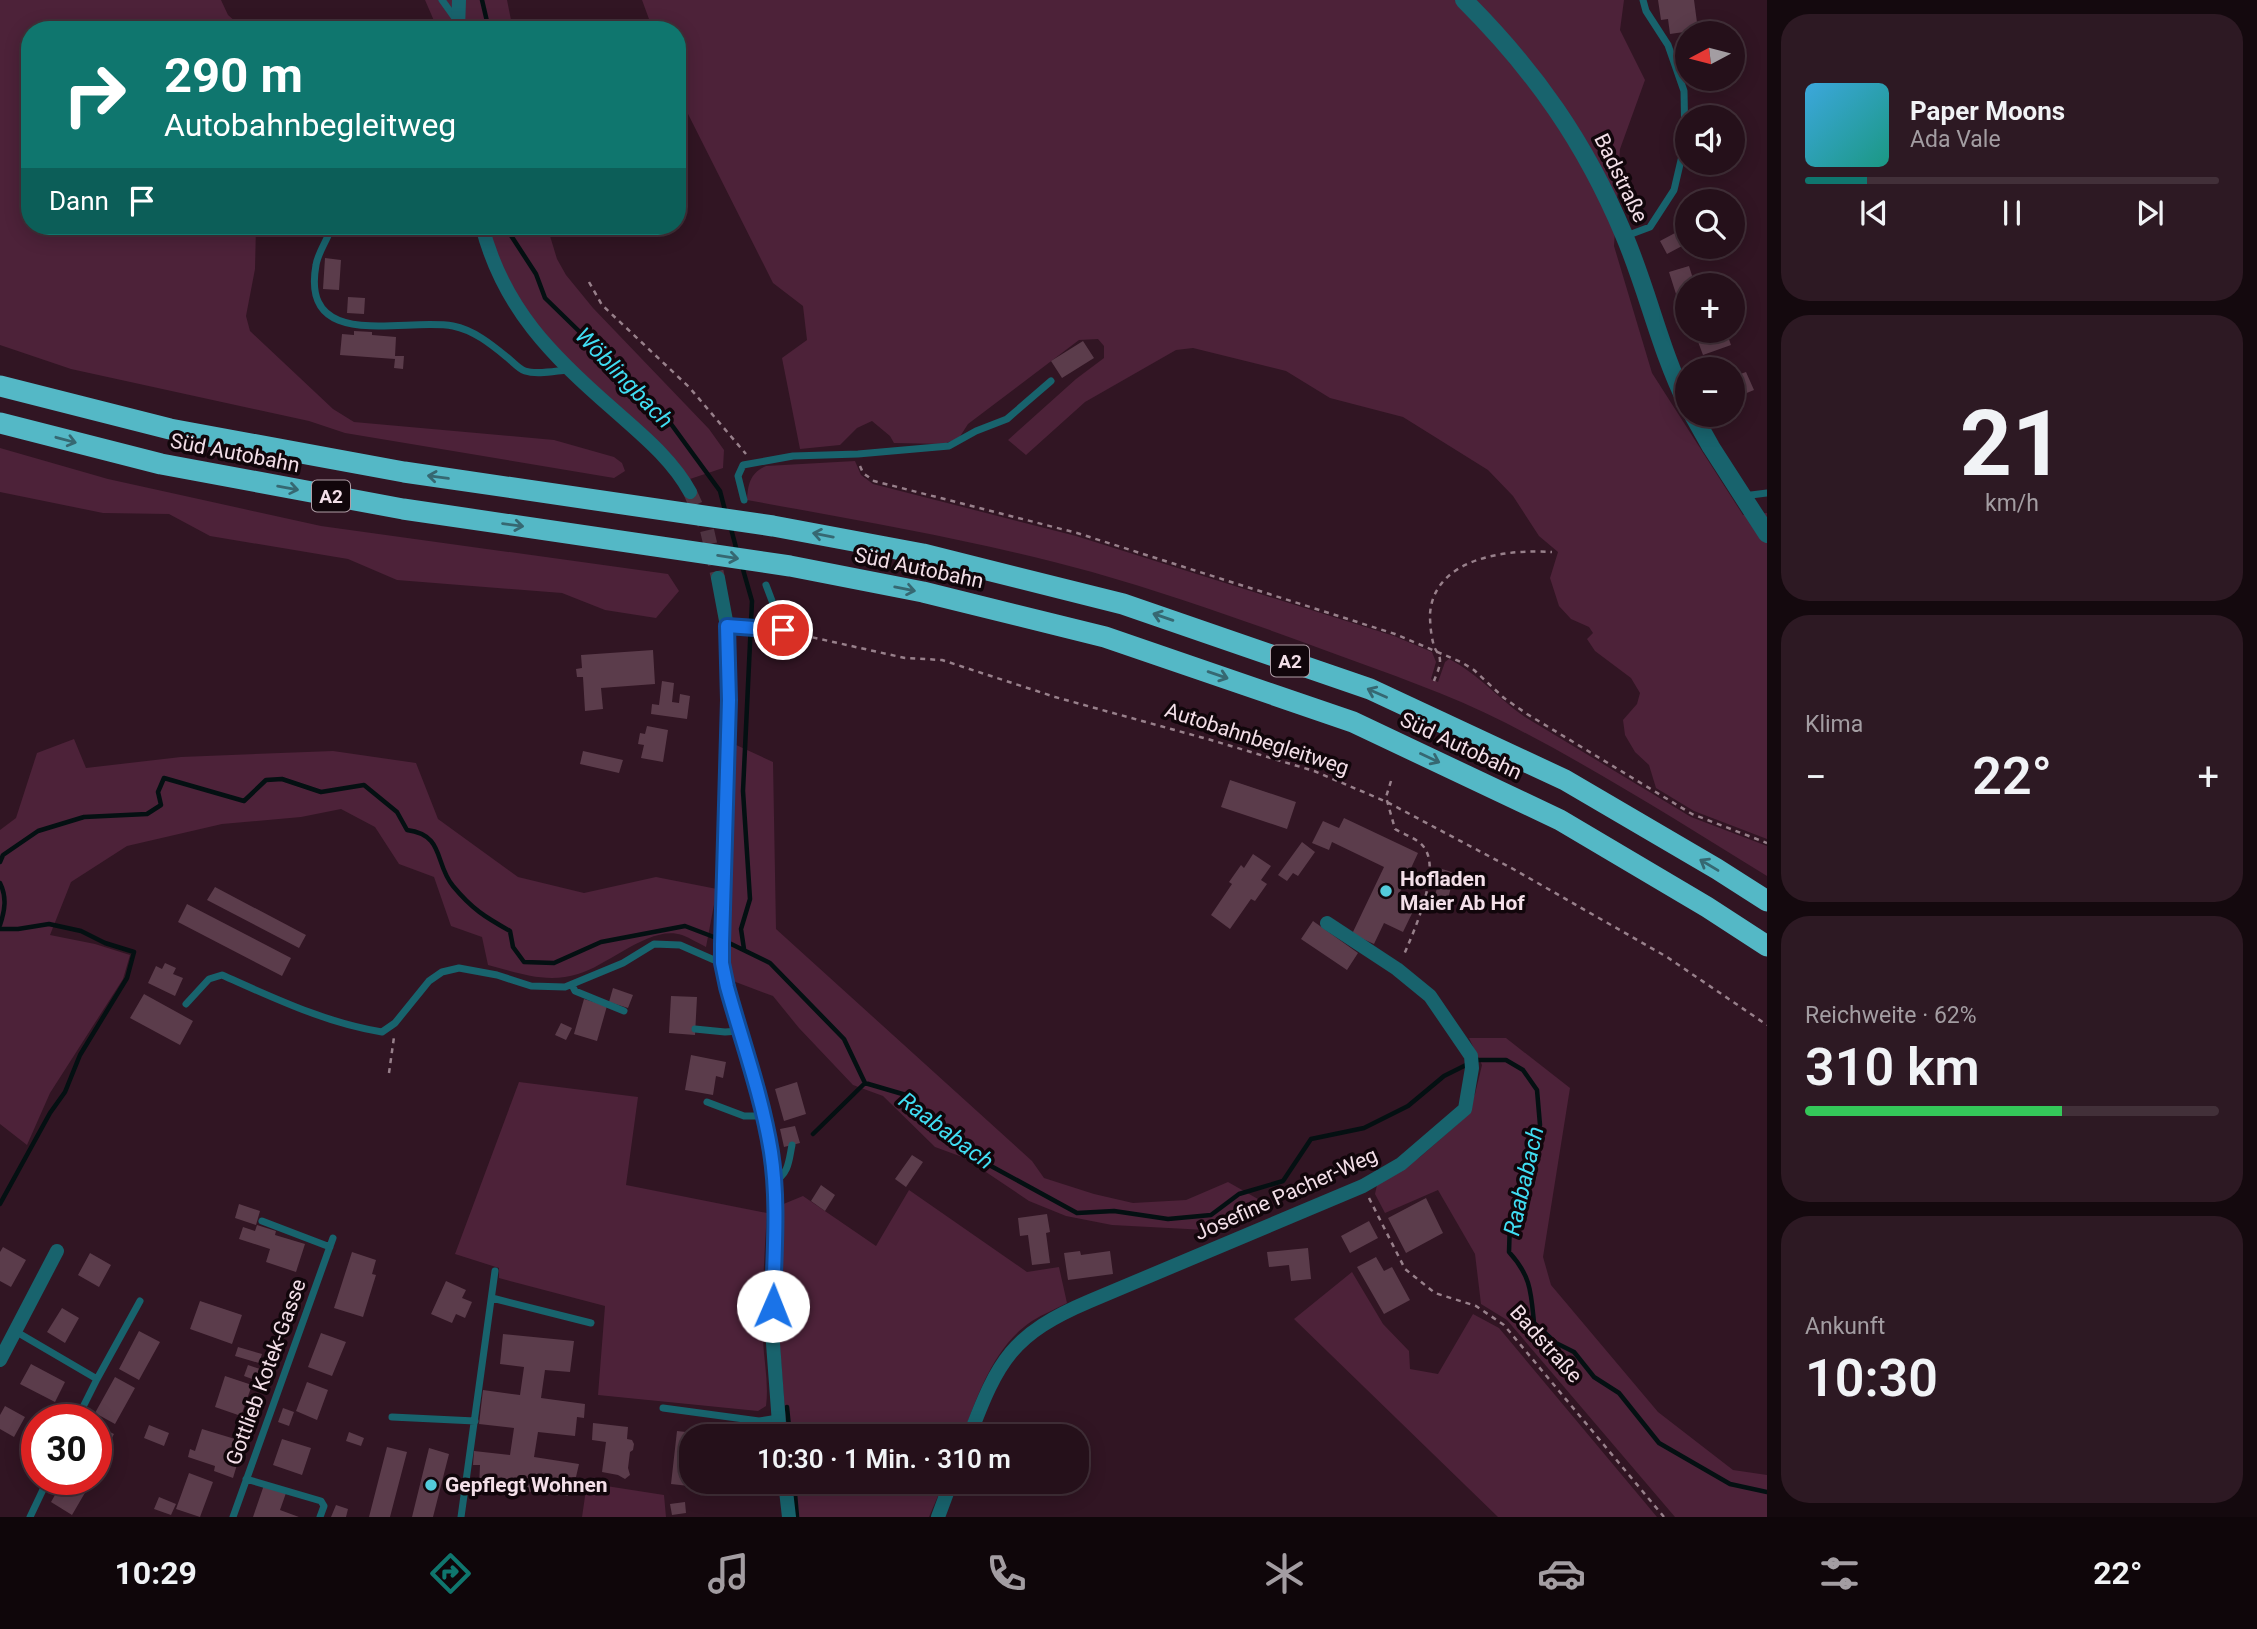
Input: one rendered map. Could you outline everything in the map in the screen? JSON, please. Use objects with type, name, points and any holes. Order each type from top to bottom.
[{"type":"highway","name":"Süd Autobahn","points":[[0,386],[184,432],[404,472],[773,526],[923,554],[1123,604],[1370,689],[1565,780],[1767,901]]},
{"type":"highway","name":"Süd Autobahn","points":[[0,423],[161,464],[403,509],[790,566],[923,592],[1105,636],[1353,722],[1560,820],[1707,907],[1767,946]]},
{"type":"street","points":[[458,21],[459,0]]},
{"type":"street","name":"Badstraße","points":[[1464,0],[1511,50],[1561,113],[1584,152],[1625,237],[1675,379]]},
{"type":"street","points":[[484,235],[491,260],[502,284],[540,339],[567,370],[651,443],[691,492]]},
{"type":"street","points":[[1700,427],[1767,534]]},
{"type":"street","points":[[718,578],[730,626],[722,957],[739,1031],[763,1115],[774,1181],[772,1330],[779,1424]]},
{"type":"street","name":"Josefine Pacher-Weg","points":[[975,1424],[998,1369],[1017,1345],[1047,1321],[1363,1186],[1402,1164],[1465,1108],[1471,1062],[1430,996],[1398,969],[1327,923]]},
{"type":"street","points":[[0,1360],[57,1251]]},
{"type":"street","points":[[786,1494],[789,1517]]},
{"type":"street","points":[[938,1517],[947,1494]]},
{"type":"lane","points":[[442,0],[455,21]]},
{"type":"lane","points":[[1625,237],[1650,227],[1674,190],[1685,143],[1684,91],[1668,44],[1646,11],[1643,0]]},
{"type":"lane","points":[[327,235],[316,263],[314,286],[320,307],[342,324],[453,326],[475,334],[524,371],[567,370]]},
{"type":"lane","points":[[744,500],[738,476],[743,465],[752,461],[949,446],[976,431],[1007,419],[1051,381]]},
{"type":"lane","points":[[1742,496],[1767,493]]},
{"type":"lane","points":[[730,626],[783,630],[766,585]]},
{"type":"lane","points":[[186,1004],[209,979],[222,975],[286,1004],[360,1028],[382,1032],[395,1023],[429,981],[442,972],[459,968],[497,975],[531,986],[565,987],[623,963],[654,944],[680,945],[722,957]]},
{"type":"lane","points":[[572,985],[575,991],[624,1011]]},
{"type":"lane","points":[[695,1029],[739,1031]]},
{"type":"lane","points":[[707,1102],[744,1115],[763,1115]]},
{"type":"lane","points":[[774,1181],[781,1178],[788,1167],[792,1145]]},
{"type":"lane","points":[[262,1221],[330,1247]]},
{"type":"lane","name":"Gottlieb Kotek-Gasse","points":[[233,1517],[333,1238]]},
{"type":"lane","points":[[461,1517],[495,1271]]},
{"type":"lane","points":[[492,1298],[591,1323]]},
{"type":"lane","points":[[84,1404],[140,1301]]},
{"type":"lane","points":[[15,1331],[97,1379]]},
{"type":"lane","points":[[663,1408],[759,1420],[778,1418]]},
{"type":"lane","points":[[391,1417],[475,1421]]},
{"type":"lane","points":[[246,1479],[321,1501],[324,1506],[320,1517]]},
{"type":"lane","points":[[30,1517],[40,1495]]},
{"type":"path","points":[[589,282],[602,305],[689,387],[752,461]]},
{"type":"path","points":[[858,454],[863,473],[874,481],[1077,533],[1395,634],[1435,650],[1474,670],[1504,698],[1527,714],[1692,814],[1767,843]]},
{"type":"path","points":[[1434,681],[1440,664],[1431,629],[1433,599],[1445,579],[1454,571],[1487,558],[1511,552],[1552,552]]},
{"type":"path","name":"Autobahnbegleitweg","points":[[783,630],[905,658],[942,660],[1055,697],[1314,771],[1387,802],[1515,870],[1667,957],[1767,1025]]},
{"type":"path","points":[[1391,780],[1387,802],[1395,829],[1424,847],[1429,877],[1425,897],[1398,969]]},
{"type":"path","points":[[389,1073],[395,1023]]},
{"type":"path","name":"Badstraße","points":[[1363,1186],[1405,1269],[1435,1293],[1476,1307],[1504,1325],[1664,1517]]},
{"type":"shaded area","points":[[0,0],[221,0],[228,15],[235,21],[21,21],[21,235],[256,235],[255,269],[246,316],[250,331],[333,409],[354,422],[554,440],[614,457],[622,463],[625,471],[614,478],[345,433],[309,421],[71,369],[0,345]]},
{"type":"shaded area","points":[[425,0],[507,0],[511,21],[434,21]]},
{"type":"shaded area","points":[[642,0],[1624,0],[1620,30],[1645,80],[1620,149],[1614,246],[1652,373],[1675,409],[1675,427],[1687,427],[1743,515],[1767,513],[1767,839],[1694,811],[1656,788],[1649,765],[1635,752],[1625,735],[1623,720],[1637,704],[1640,693],[1631,678],[1595,651],[1587,639],[1593,633],[1589,627],[1571,619],[1559,606],[1550,578],[1558,552],[1539,536],[1513,496],[1488,470],[1403,417],[1330,398],[1286,371],[1193,348],[1176,350],[1085,402],[1026,455],[1008,440],[1076,379],[1104,358],[1104,346],[1098,339],[1079,340],[968,424],[959,438],[944,444],[894,443],[890,436],[872,421],[857,428],[840,445],[800,449],[782,358],[807,340],[803,306],[773,283],[686,110],[686,21],[650,21]]},
{"type":"shaded area","points":[[491,235],[550,235],[557,259],[566,275],[593,308],[709,429],[724,450],[723,468],[690,479],[654,439],[572,365],[545,335],[522,304],[497,257]]},
{"type":"shaded area","points":[[0,448],[108,479],[321,526],[668,574],[679,591],[656,618],[605,610],[562,593],[397,580],[348,559],[210,536],[169,514],[103,513],[0,492]]},
{"type":"shaded area","points":[[855,461],[861,475],[873,484],[1076,536],[1394,636],[1432,652],[1436,662],[1431,679],[1438,682],[1445,662],[1449,659],[1469,671],[1525,717],[1691,817],[1767,846],[1767,876],[1540,741],[1462,703],[1395,676],[1210,609],[1092,572],[964,541],[747,500],[751,480],[756,472],[766,466]]},
{"type":"shaded area","points":[[74,739],[86,768],[181,757],[333,751],[416,763],[438,819],[518,877],[584,893],[656,877],[717,889],[706,947],[682,935],[657,935],[590,969],[555,978],[521,974],[488,965],[482,937],[451,926],[434,877],[399,864],[375,827],[341,809],[301,817],[222,824],[127,846],[71,882],[50,935],[95,944],[130,955],[123,979],[50,1093],[27,1145],[0,1124],[0,830],[16,818],[37,753]]},
{"type":"shaded area","points":[[734,744],[773,762],[776,929],[1032,1161],[1044,1178],[1133,1203],[1186,1200],[1228,1182],[1265,1203],[1242,1224],[1206,1230],[1112,1225],[1066,1216],[1029,1201],[965,1158],[935,1147],[883,1096],[853,1085],[773,996],[733,981],[727,959]]},
{"type":"shaded area","points":[[1469,1038],[1506,1038],[1570,1088],[1543,1257],[1551,1285],[1658,1412],[1733,1470],[1767,1475],[1767,1517],[1675,1517],[1507,1320],[1481,1304],[1475,1254],[1438,1190],[1385,1213],[1375,1194],[1377,1185],[1420,1157],[1460,1122],[1475,1094],[1482,1065]]},
{"type":"shaded area","points":[[519,1082],[638,1097],[626,1185],[767,1213],[763,1308],[766,1406],[758,1411],[598,1395],[605,1306],[499,1278],[499,1268],[455,1254]]},
{"type":"shaded area","points":[[909,1190],[1027,1272],[1059,1267],[1067,1303],[1032,1321],[1007,1344],[988,1373],[967,1424],[786,1424],[777,1310],[781,1205],[803,1196],[876,1246]]},
{"type":"shaded area","points":[[1352,1272],[1383,1324],[1409,1351],[1410,1369],[1438,1374],[1473,1314],[1499,1328],[1657,1517],[1498,1517],[1294,1319]]},
{"type":"shaded area","points":[[587,1483],[664,1495],[666,1517],[582,1517]]},
{"type":"shaded area","points":[[796,1494],[939,1494],[929,1517],[799,1517]]},
{"type":"building","points":[[1658,0],[1694,0],[1697,21],[1675,21],[1675,33],[1670,34],[1668,19],[1661,20]]},
{"type":"building","points":[[1675,233],[1675,250],[1667,254],[1660,241]]},
{"type":"building","points":[[325,258],[341,260],[339,290],[323,289]]},
{"type":"building","points":[[1689,266],[1691,273],[1675,273],[1675,291],[1669,272]]},
{"type":"building","points":[[348,297],[365,298],[364,314],[347,313]]},
{"type":"building","points":[[354,331],[396,337],[395,356],[404,356],[403,369],[394,368],[395,359],[340,355],[342,334],[354,335]]},
{"type":"building","points":[[1083,341],[1094,358],[1062,378],[1051,361]]},
{"type":"building","points":[[1698,343],[1730,343],[1731,345],[1703,355]]},
{"type":"building","points":[[1745,372],[1754,390],[1745,394]]},
{"type":"building","points":[[653,650],[655,684],[601,688],[603,709],[585,711],[583,677],[577,677],[576,669],[582,668],[581,655]]},
{"type":"building","points":[[662,681],[674,683],[672,702],[679,703],[680,694],[690,696],[687,719],[651,714],[652,704],[659,705]]},
{"type":"building","points":[[647,726],[668,730],[663,762],[641,758],[644,745],[638,744],[640,733],[645,734]]},
{"type":"building","points":[[583,751],[623,760],[619,773],[580,764]]},
{"type":"building","points":[[1230,780],[1296,802],[1287,829],[1221,807]]},
{"type":"building","points":[[1344,818],[1418,853],[1400,892],[1418,901],[1403,932],[1384,923],[1374,944],[1352,934],[1384,867],[1332,842],[1329,850],[1312,843],[1323,821],[1339,828]]},
{"type":"building","points":[[1302,842],[1315,852],[1298,876],[1293,873],[1287,881],[1278,875]]},
{"type":"building","points":[[1253,854],[1271,866],[1261,880],[1267,884],[1255,901],[1251,899],[1230,929],[1211,915],[1232,884],[1229,882],[1241,865],[1244,868]]},
{"type":"building","points":[[1442,869],[1455,873],[1447,902],[1434,899]]},
{"type":"building","points":[[215,887],[306,935],[299,948],[207,900]]},
{"type":"building","points":[[187,904],[291,958],[282,976],[178,922]]},
{"type":"building","points":[[1313,921],[1358,953],[1347,970],[1301,939]]},
{"type":"building","points":[[165,963],[176,968],[173,974],[183,978],[175,996],[148,983],[156,966],[162,969]]},
{"type":"building","points":[[613,988],[633,995],[628,1008],[609,1002]]},
{"type":"building","points":[[144,994],[193,1021],[180,1045],[130,1018]]},
{"type":"building","points":[[671,996],[697,997],[695,1035],[669,1033]]},
{"type":"building","points":[[584,999],[607,1006],[597,1041],[574,1034]]},
{"type":"building","points":[[561,1023],[572,1028],[566,1040],[555,1035]]},
{"type":"building","points":[[691,1055],[726,1062],[723,1078],[716,1076],[713,1095],[685,1090]]},
{"type":"building","points":[[797,1082],[806,1114],[784,1121],[775,1089]]},
{"type":"building","points":[[795,1126],[800,1143],[784,1147],[780,1129]]},
{"type":"building","points":[[912,1155],[923,1162],[906,1187],[895,1179]]},
{"type":"building","points":[[821,1185],[835,1195],[825,1211],[811,1201]]},
{"type":"building","points":[[1426,1198],[1443,1233],[1406,1253],[1388,1218]]},
{"type":"building","points":[[239,1204],[260,1211],[256,1225],[235,1218]]},
{"type":"building","points":[[1047,1214],[1050,1232],[1046,1233],[1050,1263],[1032,1265],[1028,1235],[1020,1236],[1018,1218]]},
{"type":"building","points":[[1369,1221],[1378,1238],[1350,1253],[1341,1236]]},
{"type":"building","points":[[257,1225],[276,1231],[275,1235],[305,1244],[296,1272],[266,1262],[270,1249],[239,1239],[243,1227],[255,1231]]},
{"type":"building","points":[[3,1247],[26,1260],[11,1287],[0,1281],[0,1252]]},
{"type":"building","points":[[1308,1248],[1311,1279],[1291,1281],[1289,1265],[1269,1267],[1267,1252]]},
{"type":"building","points":[[1080,1251],[1081,1255],[1110,1251],[1113,1274],[1068,1280],[1064,1253]]},
{"type":"building","points":[[352,1252],[376,1260],[372,1274],[376,1275],[363,1317],[334,1308]]},
{"type":"building","points":[[90,1253],[111,1265],[99,1287],[78,1275]]},
{"type":"building","points":[[1376,1257],[1384,1271],[1392,1267],[1410,1300],[1384,1314],[1357,1267]]},
{"type":"building","points":[[446,1281],[466,1290],[462,1298],[472,1302],[465,1318],[456,1314],[452,1323],[431,1314]]},
{"type":"building","points":[[200,1301],[242,1315],[232,1344],[190,1329]]},
{"type":"building","points":[[62,1308],[79,1318],[65,1343],[47,1332]]},
{"type":"building","points":[[139,1331],[160,1342],[139,1380],[119,1369]]},
{"type":"building","points":[[321,1333],[346,1342],[332,1376],[308,1367]]},
{"type":"building","points":[[503,1334],[574,1341],[570,1372],[545,1370],[541,1398],[585,1404],[584,1418],[577,1417],[575,1436],[538,1432],[534,1457],[579,1464],[576,1477],[569,1477],[568,1496],[479,1486],[480,1465],[473,1465],[474,1451],[510,1455],[514,1428],[479,1424],[483,1390],[520,1395],[524,1367],[500,1364]]},
{"type":"building","points":[[238,1347],[262,1354],[259,1363],[235,1356]]},
{"type":"building","points":[[31,1364],[65,1382],[55,1402],[20,1384]]},
{"type":"building","points":[[248,1365],[269,1372],[265,1384],[244,1376]]},
{"type":"building","points":[[225,1376],[252,1385],[241,1416],[215,1407]]},
{"type":"building","points":[[115,1377],[135,1388],[115,1424],[112,1422],[112,1404],[100,1404]]},
{"type":"building","points":[[307,1382],[328,1390],[317,1420],[296,1411]]},
{"type":"building","points":[[5,1406],[21,1415],[21,1424],[14,1437],[0,1429],[0,1415]]},
{"type":"building","points":[[283,1408],[294,1412],[289,1426],[278,1422]]},
{"type":"building","points":[[593,1423],[628,1427],[627,1439],[634,1444],[630,1452],[630,1475],[625,1479],[602,1472],[606,1442],[592,1440]]},
{"type":"building","points":[[149,1425],[169,1433],[164,1446],[144,1438]]},
{"type":"building","points":[[202,1429],[235,1439],[230,1455],[239,1458],[233,1478],[214,1471],[215,1466],[188,1457],[190,1449],[195,1451]]},
{"type":"building","points":[[677,1431],[679,1431],[679,1485],[671,1484]]},
{"type":"building","points":[[349,1432],[364,1438],[361,1446],[346,1441]]},
{"type":"building","points":[[282,1439],[311,1448],[302,1475],[273,1465]]},
{"type":"building","points":[[387,1447],[407,1452],[390,1517],[369,1517]]},
{"type":"building","name":"Gepflegt Wohnen","points":[[429,1448],[449,1454],[433,1517],[412,1517]]},
{"type":"building","points":[[189,1473],[213,1482],[200,1517],[176,1509]]},
{"type":"building","points":[[264,1485],[286,1493],[280,1510],[299,1517],[253,1517]]},
{"type":"building","points":[[55,1495],[84,1495],[72,1515],[51,1502]]},
{"type":"building","points":[[159,1497],[176,1504],[171,1515],[154,1509]]},
{"type":"building","points":[[685,1502],[686,1513],[672,1515],[670,1504]]},
{"type":"building","points":[[336,1505],[348,1509],[346,1517],[331,1517]]},
{"type":"waterway","name":"Wöblingbach","points":[[482,0],[487,21]]},
{"type":"waterway","name":"Wöblingbach","points":[[511,235],[536,274],[545,298],[663,413],[720,491],[726,514]]},
{"type":"waterway","name":"Wöblingbach","points":[[730,525],[737,551]]},
{"type":"waterway","name":"Wöblingbach","points":[[742,566],[752,601],[743,791],[750,899],[741,929],[744,949]]},
{"type":"waterway","name":"Raababach","points":[[0,862],[3,855],[38,831],[84,817],[147,814],[161,805],[158,792],[164,778],[244,801],[266,780],[282,779],[321,792],[364,785],[397,812],[407,830],[428,838],[453,886],[479,912],[510,931],[513,947],[524,962],[554,963],[601,942],[685,926],[719,939]]},
{"type":"waterway","name":"Raababach","points":[[0,883],[4,893],[0,925]]},
{"type":"waterway","points":[[0,929],[49,924],[81,931],[105,943],[134,952],[127,978],[80,1055],[65,1092],[50,1113],[0,1204]]},
{"type":"waterway","name":"Raababach","points":[[727,942],[770,963],[844,1039],[865,1083],[906,1095],[980,1160],[1077,1213],[1114,1211],[1168,1219],[1211,1215],[1239,1194],[1283,1181],[1311,1139],[1364,1128],[1408,1106],[1444,1076],[1476,1060],[1506,1060],[1523,1070],[1537,1090],[1540,1125],[1526,1160],[1524,1190],[1510,1221],[1509,1252],[1522,1269],[1529,1285],[1534,1323],[1556,1343],[1574,1352],[1594,1377],[1619,1393],[1659,1443],[1730,1484],[1767,1492]]},
{"type":"waterway","points":[[813,1134],[865,1083]]},
{"type":"waterway","points":[[787,1407],[789,1424]]},
{"type":"waterway","points":[[795,1494],[797,1517]]},
{"type":"tunnel","points":[[690,492],[707,530],[718,578]]},
{"type":"place","name":"Hofladen Maier Ab Hof","points":[[1386,891]]},
{"type":"place","name":"Gepflegt Wohnen","points":[[431,1485]]},
{"type":"route","points":[[773,1306],[775,1189],[771,1152],[727,987],[722,963],[722,944],[729,700],[727,626],[783,630]]}]
